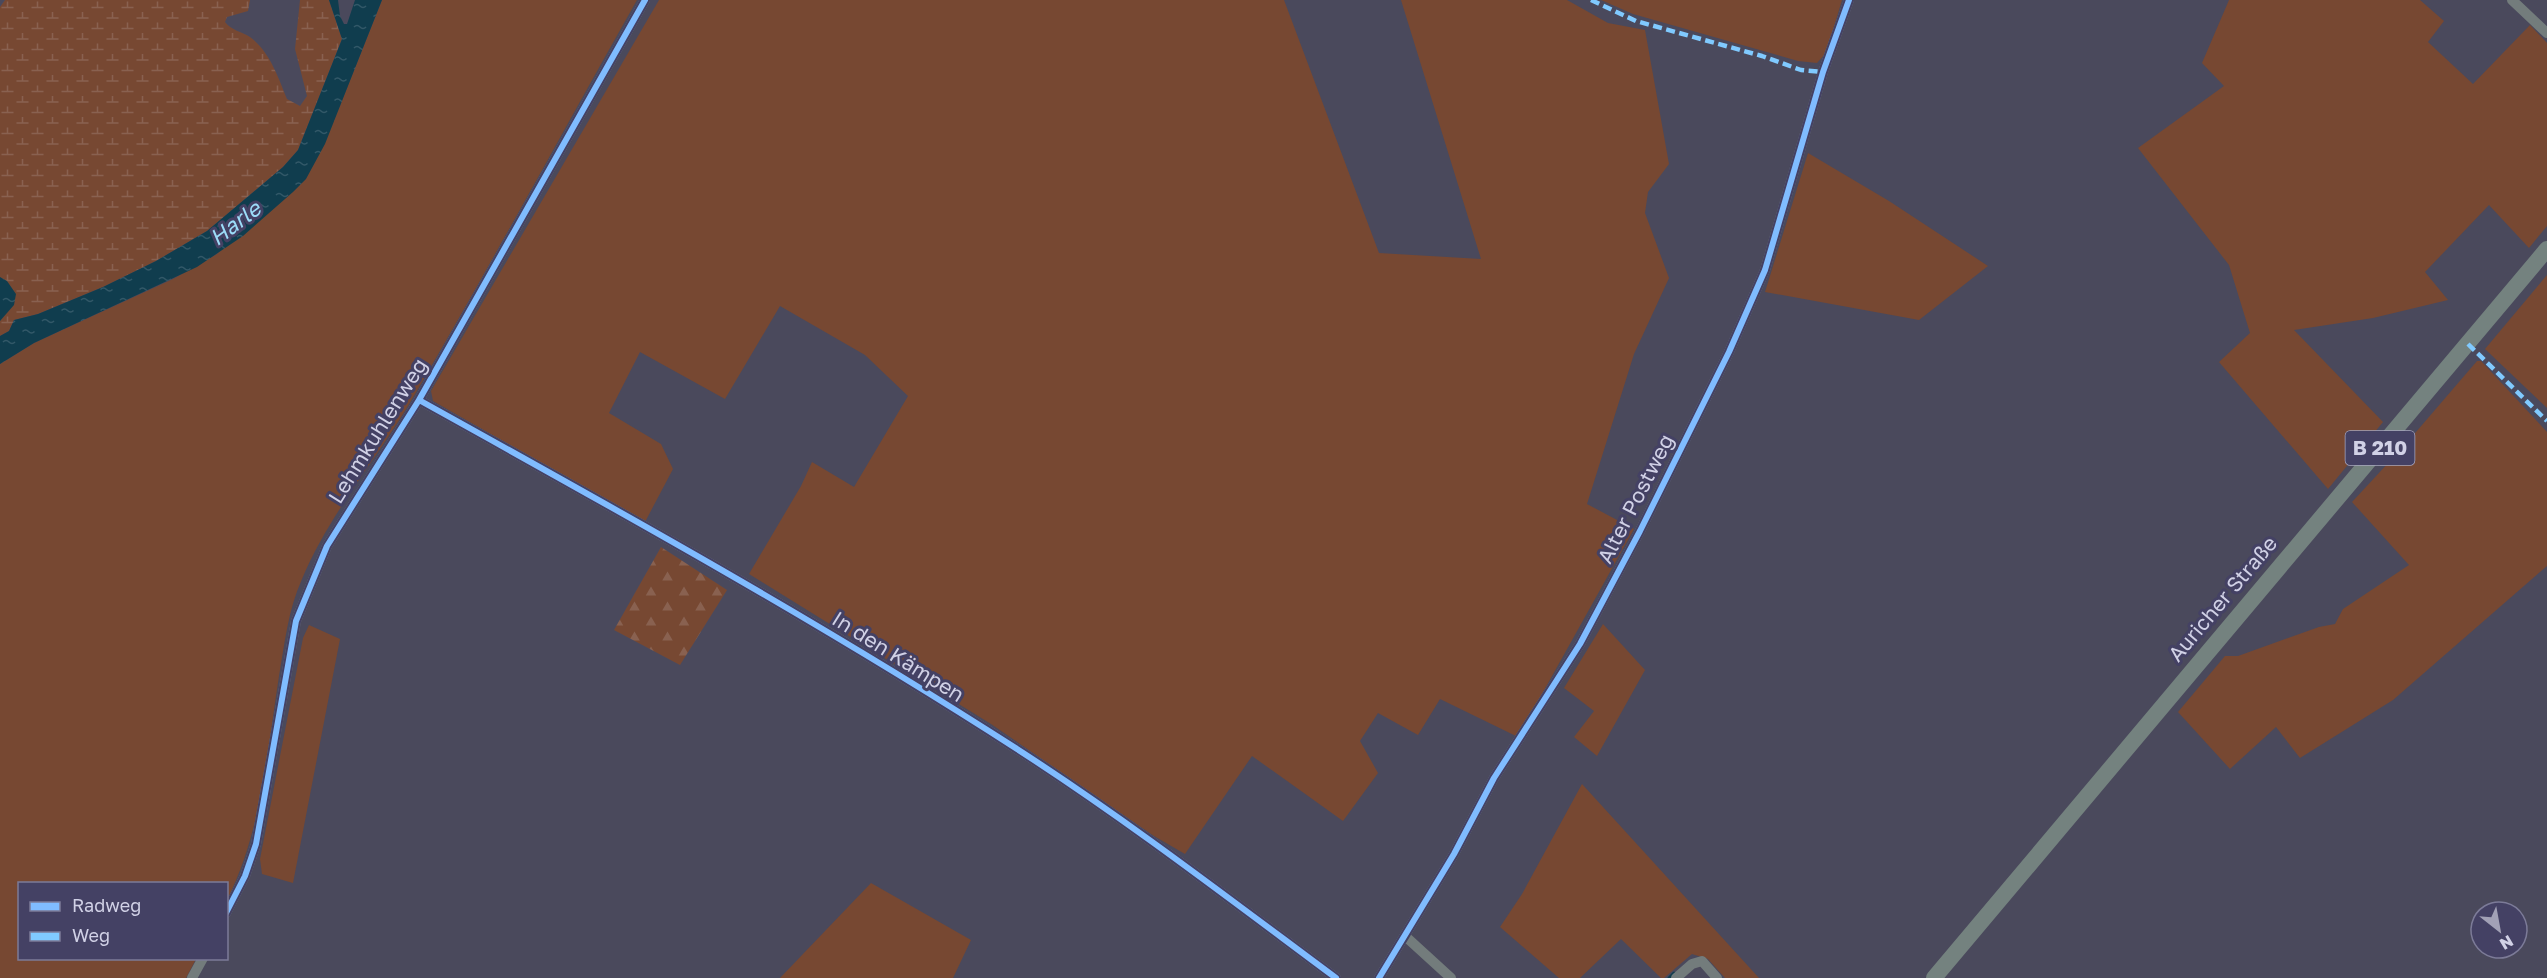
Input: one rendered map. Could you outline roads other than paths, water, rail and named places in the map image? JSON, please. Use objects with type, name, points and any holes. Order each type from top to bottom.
[{"type":"main road","name":"Auricher Straße","points":[[1934,978],[2547,249]]},
{"type":"street","name":"Lehmkuhlenweg","points":[[228,909],[245,876],[256,844],[296,621],[327,546],[419,400],[645,0]]},
{"type":"street","name":"Alter Postweg","points":[[1379,978],[1454,854],[1494,778],[1580,644],[1640,531],[1673,460],[1729,352],[1765,270],[1823,72],[1849,0]]},
{"type":"street","points":[[2512,0],[2547,33]]},
{"type":"street","name":"In den Kämpen","points":[[419,400],[711,562],[1017,750],[1176,857],[1336,978]]},
{"type":"street","points":[[1405,936],[1451,978]]},
{"type":"street","points":[[192,978],[201,960]]},
{"type":"street","points":[[1676,978],[1692,964],[1702,961],[1717,978]]},
{"type":"water","name":"Harle","points":[[329,0],[338,0],[340,16],[344,24],[347,24],[355,0],[382,0],[325,144],[306,179],[243,236],[197,267],[34,343],[0,364],[0,336],[9,331],[14,320],[38,314],[103,287],[156,261],[207,231],[283,167],[298,150],[342,39]]},
{"type":"water","points":[[0,277],[7,281],[16,294],[14,305],[0,321]]},
{"type":"waterway","points":[[1669,978],[1674,973]]}]
